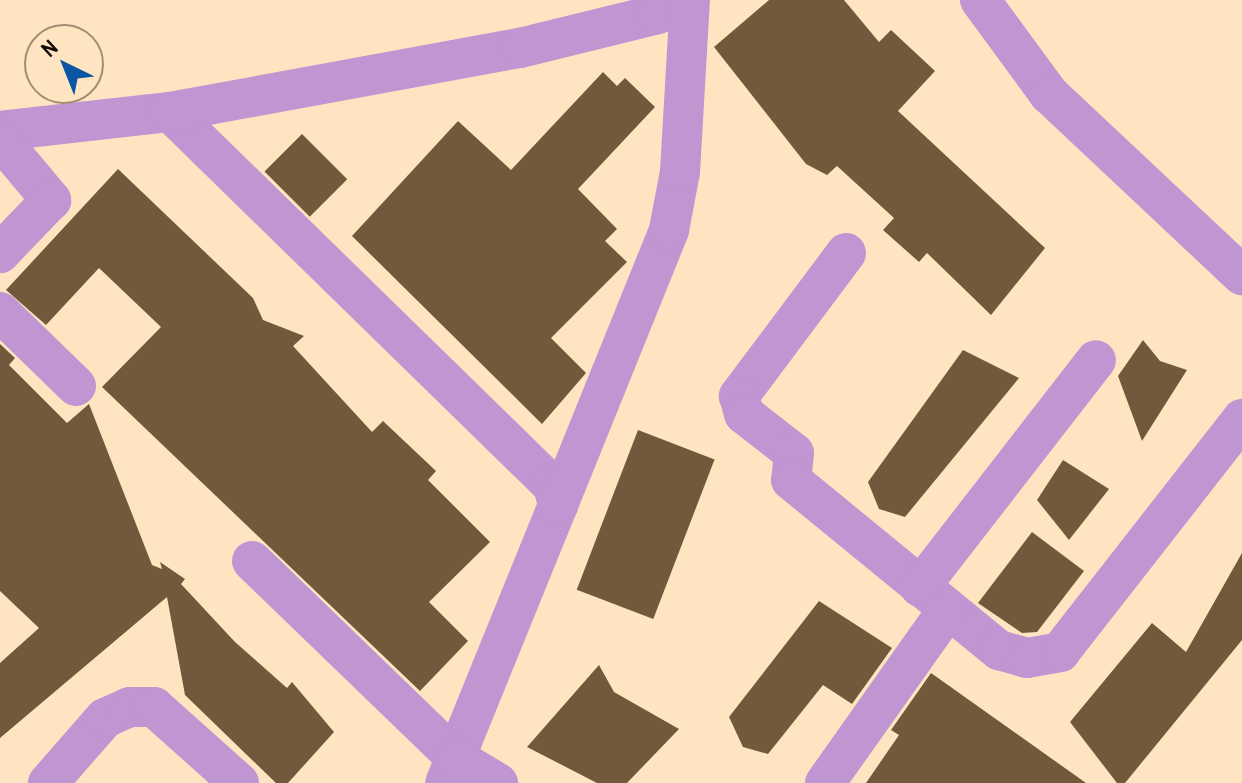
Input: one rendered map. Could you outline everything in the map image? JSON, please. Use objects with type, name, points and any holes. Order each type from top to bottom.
[{"type":"street","points":[[0,131],[170,112],[520,48],[658,14],[683,0]]},
{"type":"street","points":[[450,770],[669,230],[680,172],[690,0]]},
{"type":"street","points":[[980,0],[1049,94],[1242,275]]},
{"type":"street","points":[[170,112],[553,486],[558,505]]},
{"type":"street","points":[[0,139],[51,200],[0,253]]},
{"type":"street","points":[[846,253],[739,396],[744,414],[794,453],[791,480],[999,650],[1027,658],[1060,652],[1242,419]]},
{"type":"street","points":[[0,312],[76,386]]},
{"type":"street","points":[[825,783],[934,598],[1096,360]]},
{"type":"street","points":[[252,561],[450,770],[498,783]]},
{"type":"street","points":[[48,783],[105,718],[130,707],[154,707],[239,783]]},
{"type":"building","points":[[769,0],[844,0],[879,42],[891,30],[935,71],[898,111],[1045,248],[991,315],[927,253],[919,262],[883,230],[894,218],[837,166],[827,175],[806,164],[714,47]]},
{"type":"building","points":[[603,72],[617,86],[625,78],[655,107],[578,189],[617,229],[605,241],[627,262],[551,338],[586,373],[542,424],[352,236],[458,121],[511,170]]},
{"type":"building","points":[[302,134],[347,179],[310,217],[265,171]]},
{"type":"building","points":[[118,169],[253,298],[263,320],[304,336],[293,346],[372,432],[383,421],[436,471],[428,480],[490,542],[429,602],[468,641],[420,691],[102,387],[161,327],[99,268],[46,325],[6,290]]},
{"type":"building","points":[[1143,340],[1160,361],[1187,370],[1142,441],[1118,376]]},
{"type":"building","points":[[0,344],[15,358],[9,365],[67,423],[89,404],[152,565],[162,569],[160,562],[185,579],[181,584],[235,642],[287,688],[292,682],[334,732],[288,783],[276,783],[185,695],[167,597],[0,738],[0,663],[39,628],[0,591]]},
{"type":"building","points":[[963,350],[1019,378],[905,517],[879,509],[868,482]]},
{"type":"building","points":[[638,430],[715,459],[653,619],[577,590]]},
{"type":"building","points":[[1063,460],[1109,489],[1069,540],[1037,500]]},
{"type":"building","points":[[1032,532],[1084,571],[1037,632],[1022,633],[978,603]]},
{"type":"building","points":[[1242,553],[1242,640],[1125,783],[1117,783],[1070,722],[1152,623],[1186,652]]},
{"type":"building","points":[[819,601],[892,648],[852,704],[823,685],[768,754],[743,747],[729,717]]},
{"type":"building","points":[[599,665],[614,692],[679,729],[627,783],[597,783],[527,747]]},
{"type":"building","points":[[931,673],[1086,783],[866,783],[899,735],[891,730]]}]
